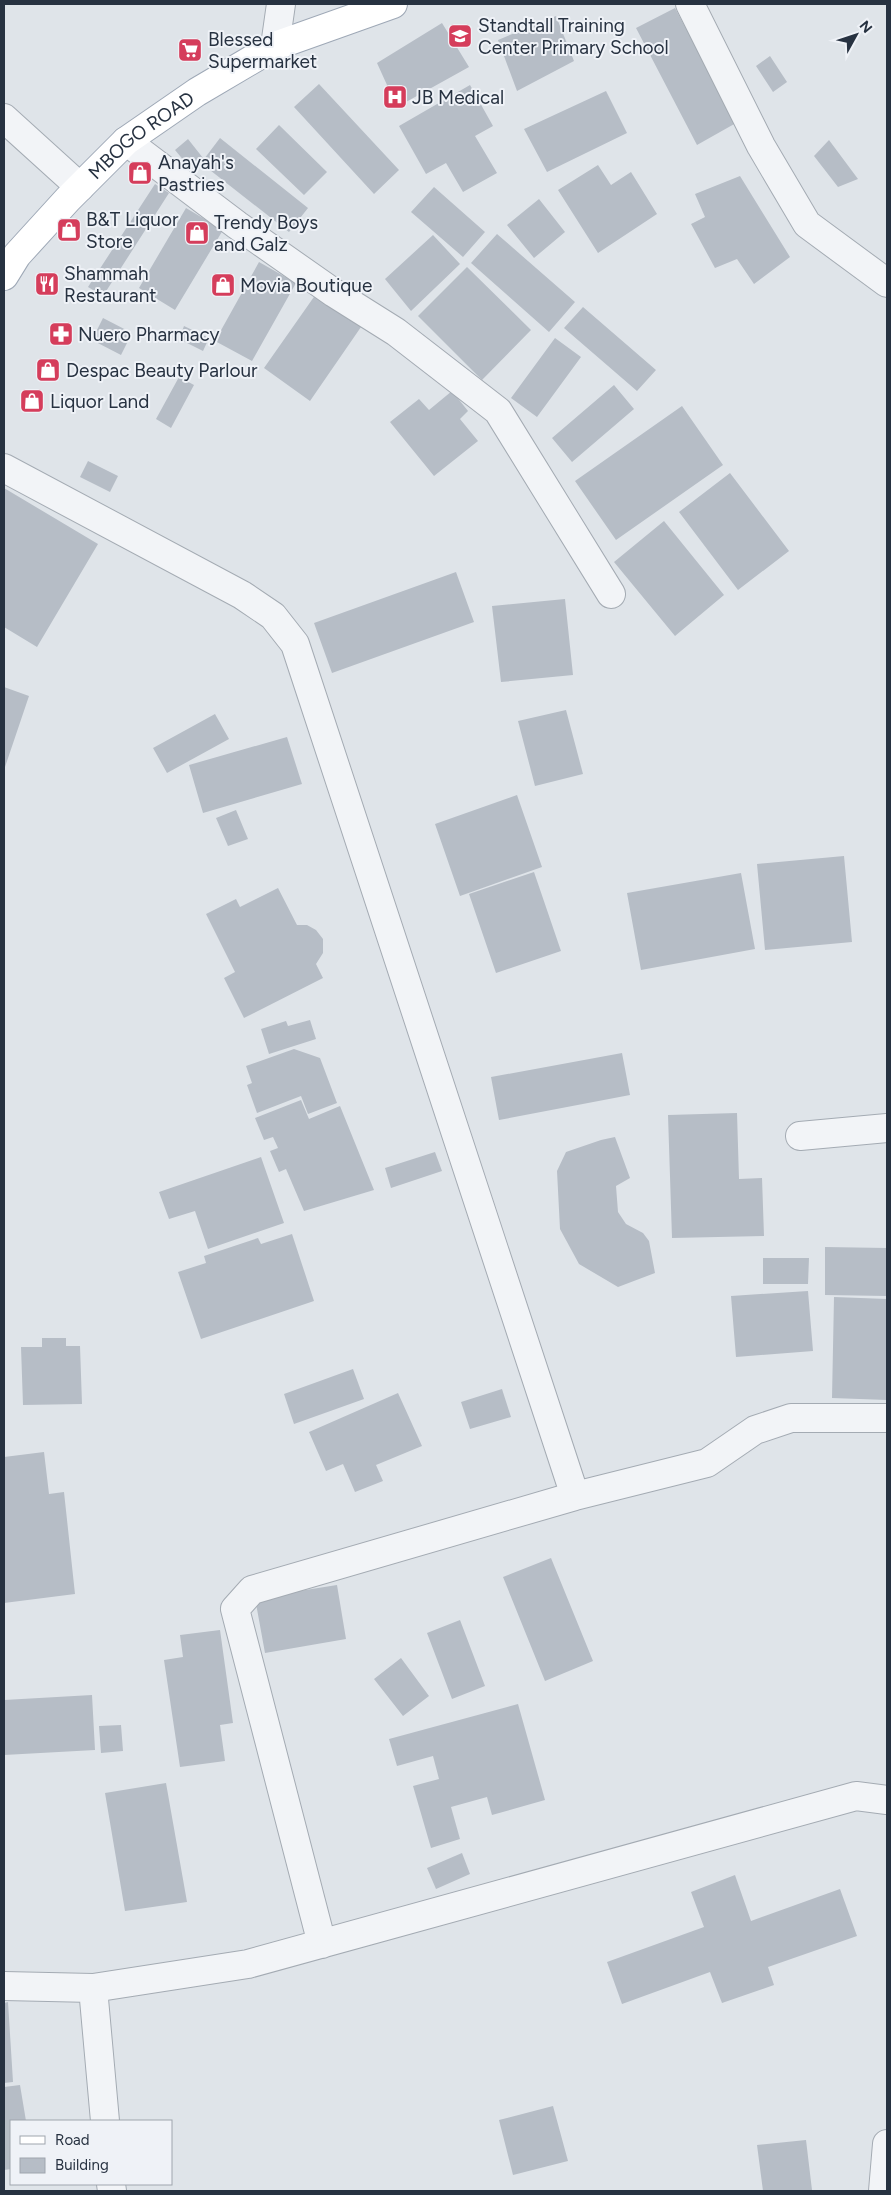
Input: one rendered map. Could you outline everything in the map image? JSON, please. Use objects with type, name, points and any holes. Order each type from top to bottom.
[{"type":"main road","name":"MBOGO ROAD","points":[[4,276],[18,255],[80,187],[126,141],[197,92],[275,46],[393,4]]},
{"type":"street","points":[[275,46],[281,4]]},
{"type":"street","points":[[690,4],[761,146],[807,224],[887,284]]},
{"type":"street","points":[[4,118],[80,187]]},
{"type":"street","points":[[126,141],[237,225],[334,293],[396,332],[498,411],[611,594]]},
{"type":"street","points":[[4,468],[242,594],[272,616],[295,644],[575,1496]]},
{"type":"street","points":[[800,1136],[887,1128]]},
{"type":"street","points":[[322,1944],[235,1608],[252,1590],[575,1496],[707,1463],[754,1430],[791,1418],[887,1418]]},
{"type":"street","points":[[4,1986],[93,1988],[248,1964],[856,1796],[887,1799]]},
{"type":"street","points":[[93,1988],[105,2120]]},
{"type":"street","points":[[883,2191],[887,2144]]},
{"type":"building","points":[[675,8],[736,123],[697,145],[636,28]]},
{"type":"building","points":[[556,16],[574,61],[517,91],[498,40]]},
{"type":"building","points":[[442,23],[469,67],[397,107],[377,63]]},
{"type":"building","points":[[770,56],[787,82],[773,92],[756,66]]},
{"type":"building","points":[[319,84],[399,170],[374,194],[294,107]]},
{"type":"building","points":[[470,85],[493,126],[475,136],[497,173],[463,192],[446,163],[426,174],[399,126]]},
{"type":"building","points":[[606,91],[627,133],[547,172],[524,129]]},
{"type":"building","points":[[279,125],[327,172],[304,195],[256,149]]},
{"type":"building","points":[[220,138],[308,208],[289,232],[201,163]]},
{"type":"building","points":[[188,139],[203,158],[190,168],[175,150]]},
{"type":"building","points":[[829,140],[858,179],[838,187],[814,156]]},
{"type":"building","points":[[598,165],[611,185],[631,172],[657,214],[598,253],[558,190]]},
{"type":"building","points":[[740,176],[790,257],[754,284],[737,259],[715,268],[691,224],[705,217],[695,194]]},
{"type":"building","points":[[155,184],[169,193],[103,296],[88,287]]},
{"type":"building","points":[[434,187],[485,232],[463,257],[411,212]]},
{"type":"building","points":[[539,199],[565,232],[534,258],[507,225]]},
{"type":"building","points":[[186,208],[223,230],[175,310],[139,288]]},
{"type":"building","points":[[497,234],[575,302],[549,332],[471,263]]},
{"type":"building","points":[[433,235],[460,264],[411,311],[385,279]]},
{"type":"building","points":[[259,262],[296,283],[252,361],[215,341]]},
{"type":"building","points":[[467,267],[531,330],[482,380],[418,316]]},
{"type":"building","points":[[316,294],[361,327],[310,401],[264,368]]},
{"type":"building","points":[[583,307],[656,370],[637,391],[564,328]]},
{"type":"building","points":[[103,318],[132,333],[121,355],[92,340]]},
{"type":"building","points":[[184,326],[209,338],[203,351],[179,339]]},
{"type":"building","points":[[555,338],[581,357],[537,417],[511,398]]},
{"type":"building","points":[[179,377],[194,385],[171,428],[156,419]]},
{"type":"building","points":[[614,385],[634,409],[572,462],[552,438]]},
{"type":"building","points":[[452,391],[468,411],[460,419],[478,441],[434,476],[390,422],[419,399],[429,410]]},
{"type":"building","points":[[682,406],[723,465],[616,540],[575,481]]},
{"type":"building","points":[[88,461],[118,476],[110,492],[80,477]]},
{"type":"building","points":[[730,473],[789,551],[738,590],[679,512]]},
{"type":"building","points":[[4,488],[98,544],[37,647],[4,627]]},
{"type":"building","points":[[664,521],[724,595],[675,636],[614,562]]},
{"type":"building","points":[[456,572],[474,622],[332,673],[314,623]]},
{"type":"building","points":[[565,599],[573,675],[501,682],[492,606]]},
{"type":"building","points":[[4,687],[29,696],[4,770]]},
{"type":"building","points":[[566,710],[583,774],[535,786],[518,721]]},
{"type":"building","points":[[215,714],[229,739],[167,773],[153,748]]},
{"type":"building","points":[[287,737],[302,784],[203,813],[189,765]]},
{"type":"building","points":[[517,795],[542,867],[460,896],[435,824]]},
{"type":"building","points":[[236,810],[248,839],[228,846],[216,818]]},
{"type":"building","points":[[844,856],[852,942],[765,950],[757,864]]},
{"type":"building","points":[[534,872],[561,951],[496,973],[469,894]]},
{"type":"building","points":[[741,873],[755,949],[641,970],[627,893]]},
{"type":"building","points":[[278,888],[297,925],[307,925],[316,930],[323,939],[323,953],[316,964],[323,978],[244,1018],[224,978],[235,972],[206,914],[236,899],[240,907]]},
{"type":"building","points":[[310,1020],[316,1039],[269,1054],[261,1029],[286,1021],[288,1026]]},
{"type":"building","points":[[294,1049],[320,1058],[337,1103],[308,1114],[301,1096],[257,1113],[247,1085],[252,1083],[246,1066]]},
{"type":"building","points":[[622,1053],[630,1095],[499,1120],[491,1077]]},
{"type":"building","points":[[301,1100],[309,1119],[340,1106],[374,1190],[304,1211],[286,1169],[279,1172],[270,1151],[278,1148],[273,1137],[264,1140],[255,1118]]},
{"type":"building","points":[[737,1113],[739,1179],[762,1178],[764,1236],[672,1238],[668,1115]]},
{"type":"building","points":[[615,1137],[630,1178],[616,1186],[618,1212],[626,1224],[643,1233],[649,1241],[655,1273],[618,1287],[579,1264],[560,1229],[557,1171],[566,1152]]},
{"type":"building","points":[[435,1152],[442,1171],[391,1188],[385,1168]]},
{"type":"building","points":[[261,1157],[284,1223],[208,1249],[195,1211],[169,1219],[159,1192]]},
{"type":"building","points":[[292,1234],[314,1301],[201,1339],[178,1272],[206,1263],[204,1256],[258,1238],[261,1244]]},
{"type":"building","points":[[825,1247],[887,1248],[887,1296],[825,1295]]},
{"type":"building","points":[[763,1258],[809,1258],[808,1284],[763,1284]]},
{"type":"building","points":[[808,1291],[813,1351],[736,1357],[731,1296]]},
{"type":"building","points":[[834,1297],[887,1299],[887,1400],[832,1398]]},
{"type":"building","points":[[42,1338],[66,1338],[66,1346],[80,1346],[82,1404],[23,1405],[21,1347],[42,1347]]},
{"type":"building","points":[[353,1369],[364,1399],[294,1424],[284,1394]]},
{"type":"building","points":[[502,1389],[511,1417],[470,1429],[461,1402]]},
{"type":"building","points":[[398,1393],[422,1446],[376,1465],[383,1481],[355,1492],[343,1464],[326,1471],[309,1432]]},
{"type":"building","points":[[44,1452],[49,1494],[64,1492],[75,1594],[4,1603],[4,1457]]},
{"type":"building","points":[[551,1558],[593,1661],[545,1681],[503,1577]]},
{"type":"building","points":[[337,1585],[346,1639],[265,1653],[255,1598]]},
{"type":"building","points":[[460,1620],[485,1686],[452,1699],[427,1633]]},
{"type":"building","points":[[220,1630],[233,1723],[220,1725],[225,1761],[180,1767],[164,1660],[183,1657],[180,1635]]},
{"type":"building","points":[[401,1658],[429,1696],[403,1716],[374,1679]]},
{"type":"building","points":[[92,1695],[95,1750],[4,1755],[4,1700]]},
{"type":"building","points":[[518,1704],[545,1800],[492,1815],[487,1797],[451,1807],[460,1839],[431,1848],[413,1786],[439,1779],[433,1756],[397,1766],[389,1739]]},
{"type":"building","points":[[121,1725],[123,1751],[101,1753],[99,1726]]},
{"type":"building","points":[[166,1783],[187,1902],[125,1911],[105,1793]]},
{"type":"building","points":[[462,1853],[470,1874],[436,1889],[427,1868]]},
{"type":"building","points":[[735,1875],[751,1921],[840,1889],[857,1936],[768,1967],[774,1985],[722,2003],[710,1972],[622,2004],[607,1962],[704,1927],[691,1892]]},
{"type":"building","points":[[8,2002],[13,2082],[4,2083],[4,2003]]},
{"type":"building","points":[[20,2085],[26,2120],[10,2120],[10,2169],[4,2170],[4,2087]]},
{"type":"building","points":[[553,2106],[568,2161],[513,2175],[499,2120]]},
{"type":"building","points":[[806,2140],[812,2190],[763,2191],[757,2145]]},
{"type":"place","name":"Standtall Training Center Primary School","points":[[460,36]]},
{"type":"place","name":"Blessed Supermarket","points":[[190,50]]},
{"type":"place","name":"JB Medical","points":[[395,97]]},
{"type":"place","name":"Anayah's Pastries","points":[[140,173]]},
{"type":"place","name":"B&T Liquor Store","points":[[69,230]]},
{"type":"place","name":"Trendy Boys and Galz","points":[[197,233]]},
{"type":"place","name":"Shammah Restaurant","points":[[47,284]]},
{"type":"place","name":"Movia Boutique","points":[[223,285]]},
{"type":"place","name":"Nuero Pharmacy","points":[[61,334]]},
{"type":"place","name":"Despac Beauty Parlour","points":[[48,370]]},
{"type":"place","name":"Liquor Land","points":[[32,401]]}]
